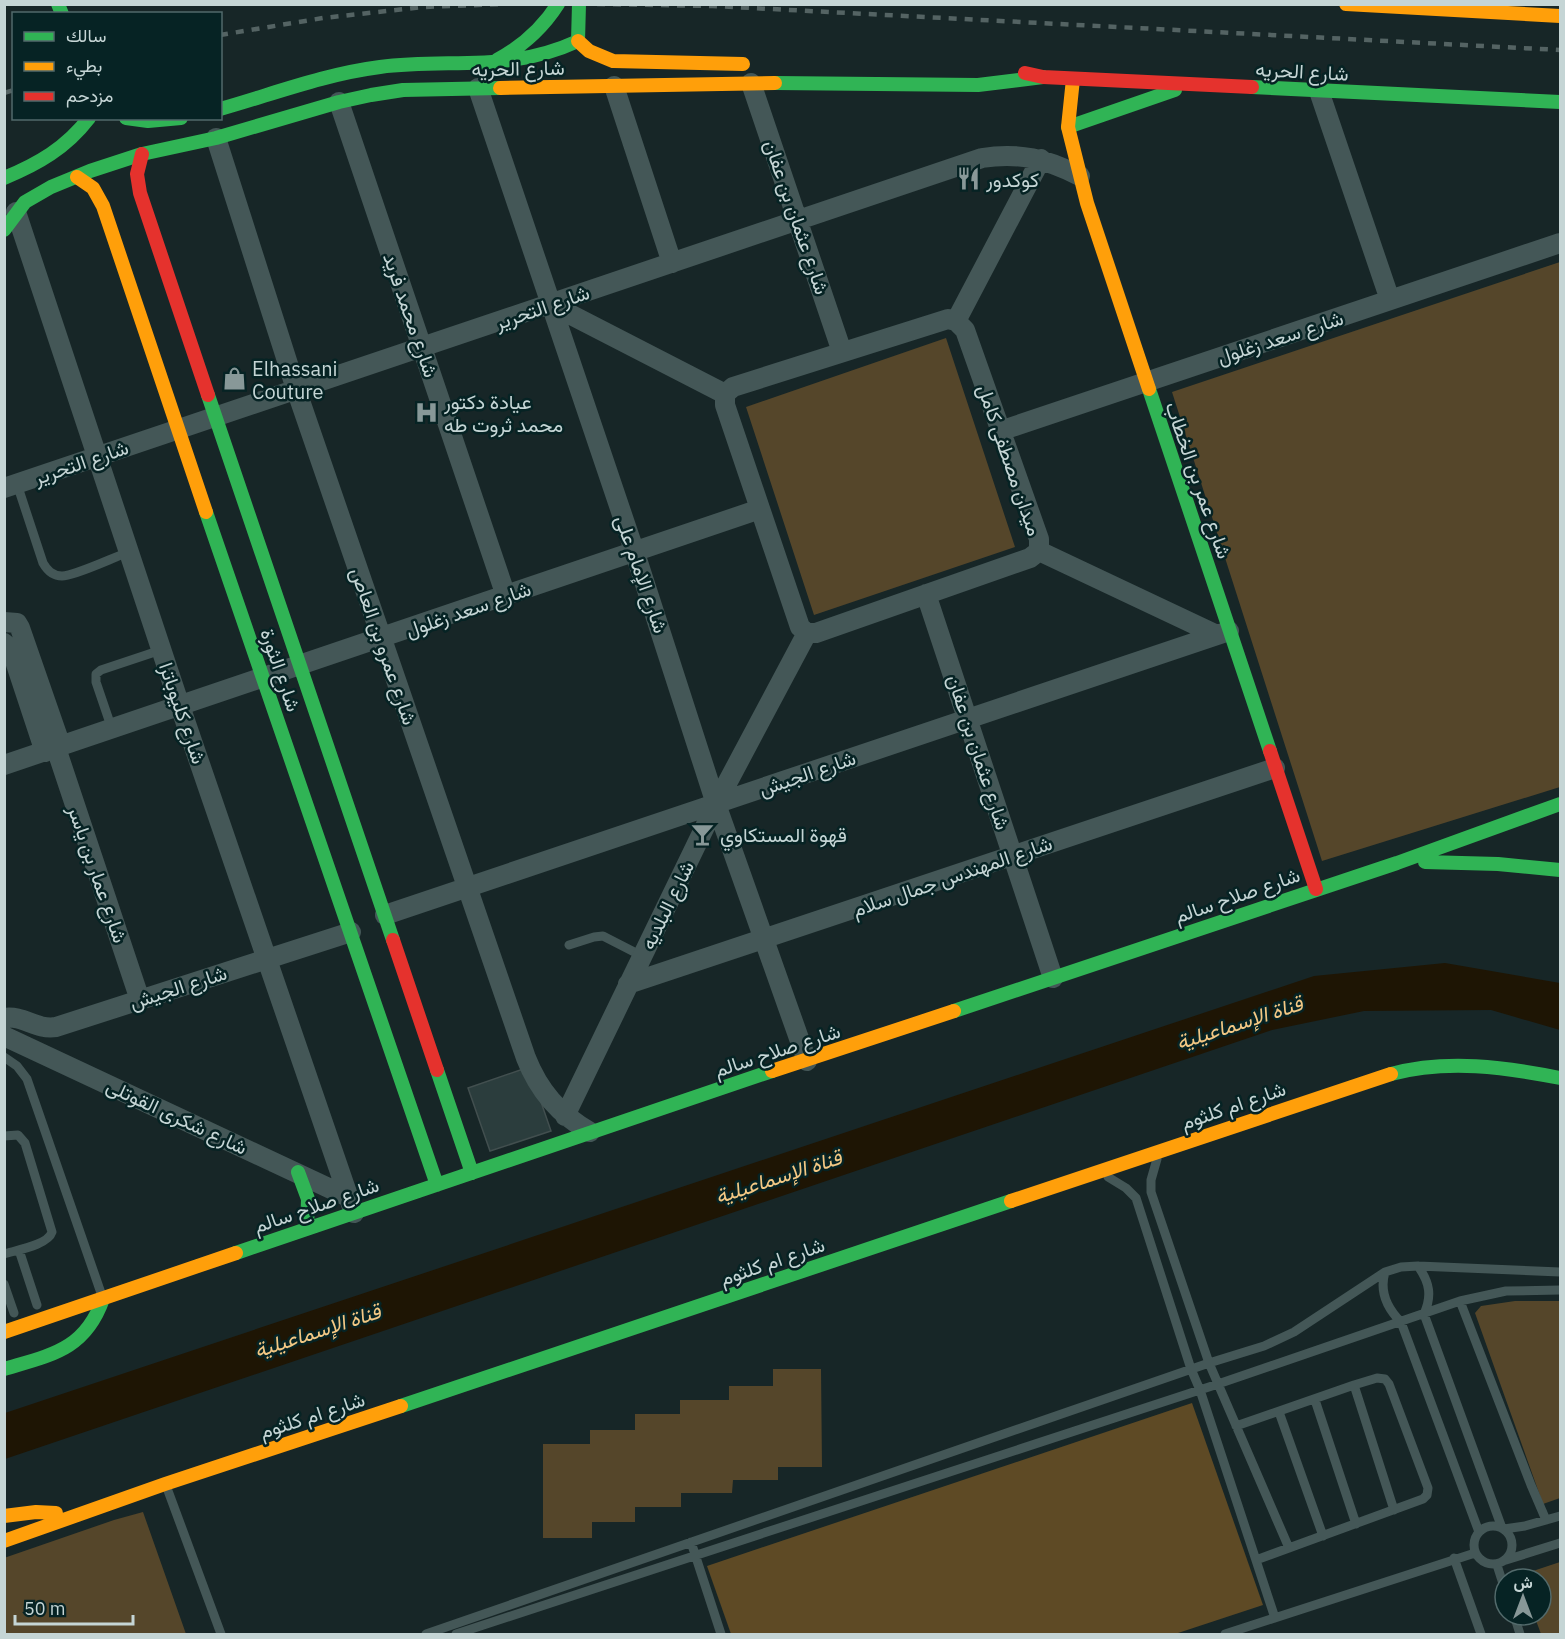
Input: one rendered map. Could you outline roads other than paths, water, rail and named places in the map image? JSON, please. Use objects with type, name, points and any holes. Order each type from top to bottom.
[{"type":"main road","points":[[494,61],[517,49],[536,33],[558,4]]},
{"type":"main road","points":[[578,41],[579,4]]},
{"type":"main road","points":[[1346,4],[1551,12]]},
{"type":"main road","name":"شارع الحريه","points":[[222,109],[344,72],[418,63],[531,59],[565,49],[578,41],[589,51],[614,61],[760,64]]},
{"type":"main road","name":"شارع الحريه","points":[[999,69],[1043,77],[1189,86],[1560,102]]},
{"type":"main road","name":"شارع الحريه","points":[[4,230],[16,212],[36,194],[142,154],[216,138],[339,102],[403,90],[751,83],[978,85],[1043,77]]},
{"type":"main road","name":"شارع عمر بن الخطاب","points":[[1073,79],[1068,127],[1080,176],[1223,633],[1275,768],[1316,889]]},
{"type":"main road","points":[[1068,127],[1189,86]]},
{"type":"main road","points":[[280,91],[287,117]]},
{"type":"main road","points":[[4,178],[35,166],[56,154],[74,138],[88,120]]},
{"type":"main road","points":[[141,120],[164,120]]},
{"type":"main road","points":[[181,120],[186,144]]},
{"type":"main road","name":"شارع الثورة","points":[[142,154],[134,191],[216,416],[472,1173]]},
{"type":"main road","name":"شارع الثورة","points":[[77,177],[107,201],[179,429],[262,679],[437,1185]]},
{"type":"main road","name":"شارع صلاح سالم","points":[[4,1332],[307,1228],[351,1205],[437,1185],[1397,863],[1556,807]]},
{"type":"main road","points":[[1397,863],[1464,862],[1560,870]]},
{"type":"main road","name":"شارع ام كلثوم","points":[[4,1541],[165,1484],[1371,1079],[1411,1069],[1452,1065],[1493,1066],[1560,1078]]},
{"type":"main road","points":[[454,1150],[460,1136]]},
{"type":"main road","points":[[425,1150],[439,1156]]},
{"type":"main road","points":[[298,1172],[307,1193],[309,1205],[307,1228]]},
{"type":"main road","points":[[4,1369],[67,1348],[79,1341],[96,1321],[103,1299]]},
{"type":"main road","points":[[4,1516],[36,1512],[79,1516]]},
{"type":"street","name":"شارع عثمان بن عفان","points":[[751,83],[842,351]]},
{"type":"street","points":[[614,86],[672,263]]},
{"type":"street","name":"شارع الإمام على","points":[[478,88],[635,553],[716,804],[807,1061]]},
{"type":"street","points":[[1319,91],[1390,300]]},
{"type":"street","name":"شارع محمد فريد","points":[[339,102],[506,596]]},
{"type":"street","name":"شارع عمرو بن العاص","points":[[216,138],[296,389],[532,1074],[547,1097],[565,1116],[590,1132]]},
{"type":"street","name":"شارع التحرير","points":[[11,486],[982,158],[1012,155],[1041,159],[1080,176]]},
{"type":"street","points":[[807,633],[800,627],[725,405],[725,394],[733,387],[842,351],[941,320],[956,321],[1041,159]]},
{"type":"street","name":"شارع كليوباترا","points":[[16,212],[161,650],[351,1205]]},
{"type":"street","name":"شارع سعد زغلول","points":[[1000,430],[1560,243]]},
{"type":"street","points":[[550,304],[725,394]]},
{"type":"street","name":"ميدان مصطفى كامل","points":[[807,633],[816,633],[1030,558],[1039,551],[1039,539],[964,330],[956,321]]},
{"type":"street","name":"شارع سعد زغلول","points":[[4,765],[760,509]]},
{"type":"street","points":[[1039,551],[1223,633]]},
{"type":"street","name":"شارع عثمان بن عفان","points":[[926,594],[1053,978]]},
{"type":"street","name":"شارع عمار بن ياسر","points":[[4,622],[17,623],[20,628],[54,749],[140,999]]},
{"type":"street","name":"شارع البلديه","points":[[565,1116],[716,804],[807,633]]},
{"type":"street","name":"شارع الجيش","points":[[385,915],[1223,633]]},
{"type":"street","name":"شارع عمار بن ياسر","points":[[4,643],[11,649],[54,749]]},
{"type":"street","name":"شارع المهندس جمال سلام","points":[[628,984],[1275,768]]},
{"type":"street","name":"شارع الجيش","points":[[4,1018],[16,1017],[33,1025],[48,1028],[351,932]]},
{"type":"street","name":"شارع شكرى القوتلى","points":[[6,1043],[298,1172],[351,1205]]},
{"type":"lane","points":[[11,486],[43,563],[53,574],[68,575],[129,552]]},
{"type":"lane","points":[[112,729],[96,682],[96,674],[101,670],[161,650]]},
{"type":"lane","points":[[569,945],[603,936],[642,956]]},
{"type":"lane","points":[[6,1043],[17,1066],[27,1079],[94,1286],[103,1299]]},
{"type":"lane","points":[[4,1136],[18,1135],[25,1143],[52,1232],[48,1240],[4,1254]]},
{"type":"lane","points":[[1166,1149],[1158,1156],[1154,1167],[1151,1192],[1209,1363],[1289,1548]]},
{"type":"lane","points":[[1092,1174],[1103,1174],[1115,1180],[1136,1198],[1191,1370],[1200,1390],[1275,1618]]},
{"type":"lane","points":[[19,1250],[26,1309]]},
{"type":"lane","points":[[426,1635],[1209,1363],[1264,1346],[1294,1332],[1385,1272],[1401,1267],[1418,1266],[1560,1272]]},
{"type":"lane","points":[[1418,1266],[1428,1283],[1430,1294],[1424,1314],[1503,1529],[1510,1536],[1511,1553],[1501,1562]]},
{"type":"lane","points":[[1385,1272],[1383,1292],[1386,1303],[1401,1322],[1479,1532]]},
{"type":"lane","points":[[4,1284],[26,1309]]},
{"type":"lane","points":[[456,1635],[1200,1390],[1460,1301],[1506,1291],[1560,1290]]},
{"type":"lane","points":[[1460,1301],[1546,1521]]},
{"type":"lane","points":[[1236,1426],[1377,1378],[1388,1381],[1428,1484],[1428,1491],[1424,1499],[1256,1560]]},
{"type":"lane","points":[[1354,1385],[1394,1510]]},
{"type":"lane","points":[[1315,1400],[1356,1524]]},
{"type":"lane","points":[[1279,1412],[1323,1536]]},
{"type":"lane","points":[[165,1484],[221,1635]]},
{"type":"lane","points":[[1560,1516],[1503,1529],[1490,1526],[1479,1532],[1475,1538],[1475,1553],[1484,1562],[1501,1562],[1560,1543]]},
{"type":"lane","points":[[691,1542],[721,1635]]},
{"type":"lane","points":[[1225,1635],[1475,1553]]},
{"type":"lane","points":[[1454,1558],[1480,1635]]},
{"type":"lane","points":[[1501,1562],[1502,1567]]},
{"type":"water","name":"قناة الإسماعيلية","points":[[1445,963],[1560,983],[1560,1030],[1491,1010],[1364,1011],[1272,1030],[5,1459],[5,1413],[1314,976]]},
{"type":"railway","points":[[222,35],[323,18],[423,7],[505,4]]},
{"type":"railway","points":[[597,4],[713,6],[1560,50]]},
{"type":"railway","points":[[4,93],[12,91]]},
{"type":"place","name":"كوكدور","points":[[968,179]]},
{"type":"place","name":"Elhassani Couture","points":[[234,379]]},
{"type":"place","name":"عيادة دكتور محمد ثروت طه","points":[[426,413]]},
{"type":"place","name":"قهوة المستكاوي","points":[[702,834]]}]
